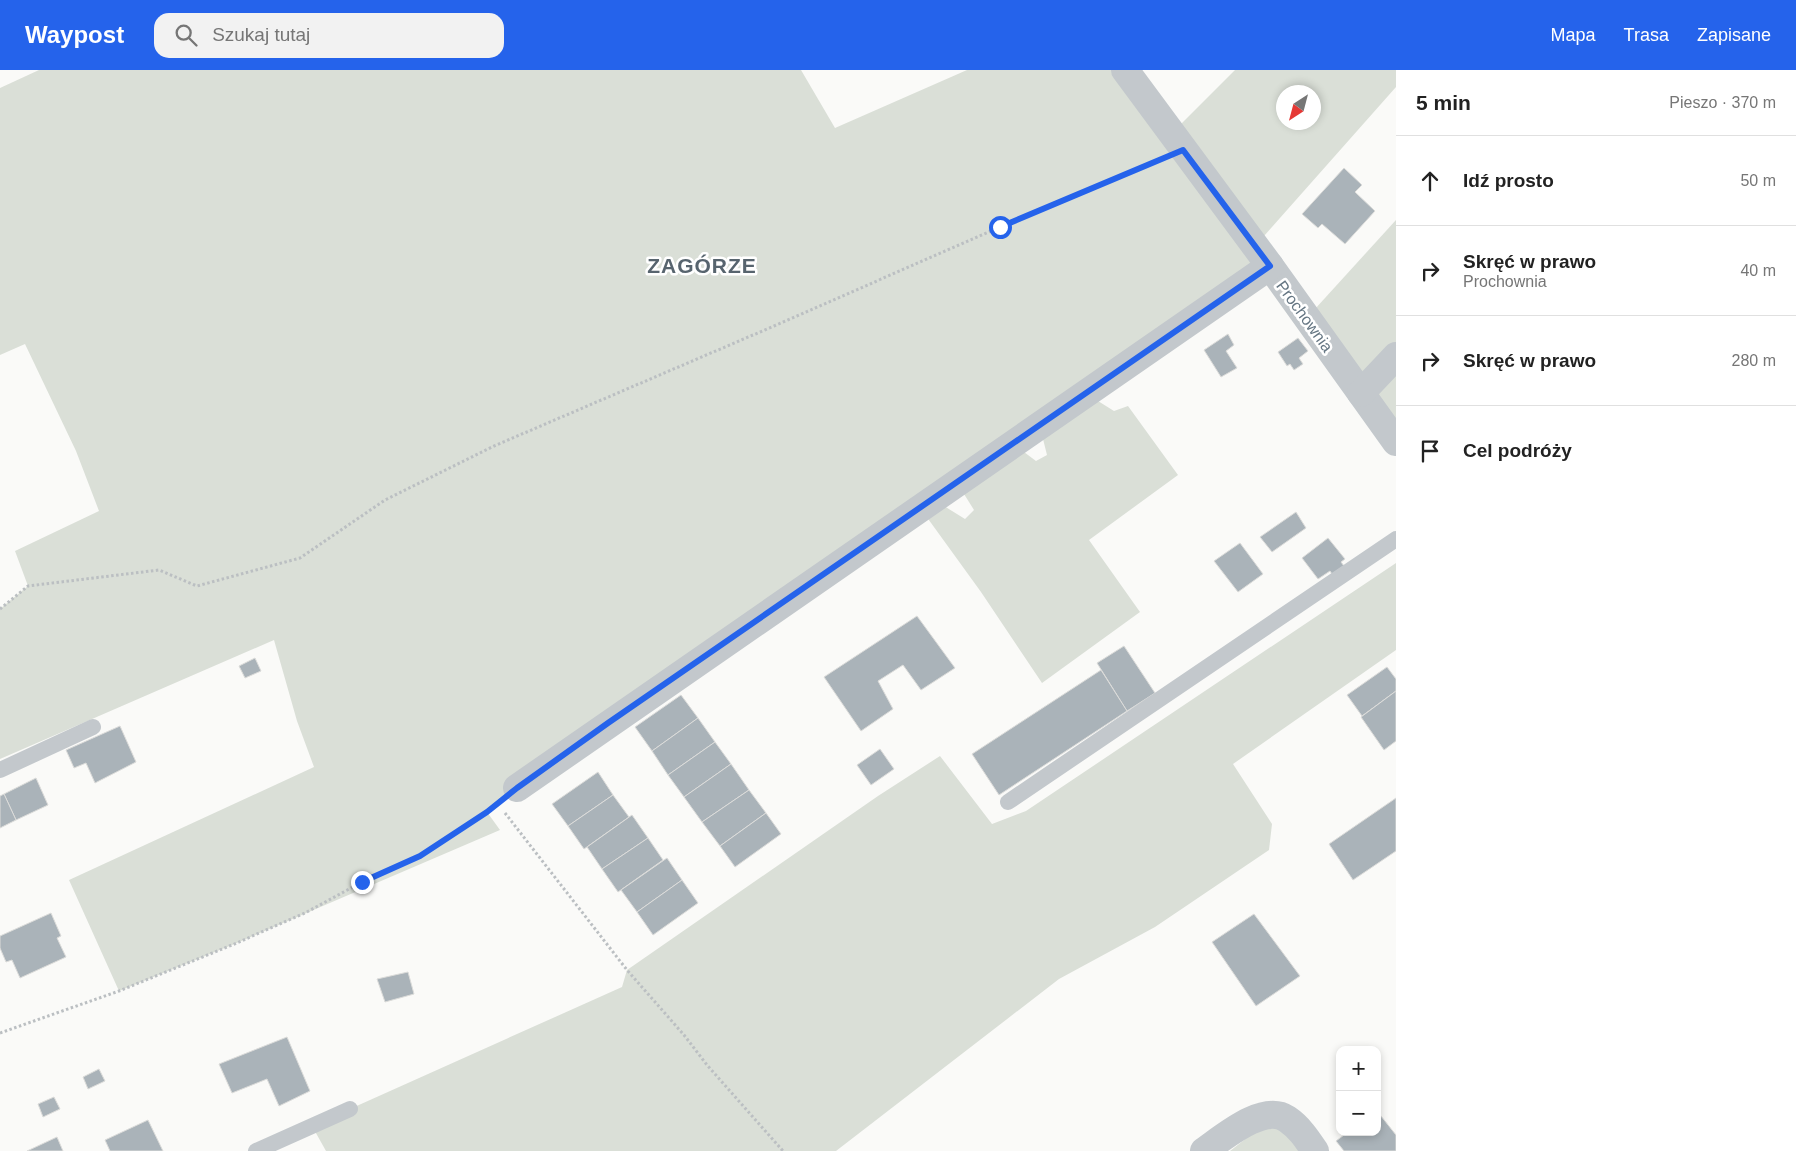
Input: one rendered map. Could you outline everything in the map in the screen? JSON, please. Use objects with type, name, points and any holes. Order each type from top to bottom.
[{"type":"street","name":"Prochownia","points":[[1124,70],[1270,266],[1396,442]]},
{"type":"street","points":[[507,796],[616,718],[1270,266]]},
{"type":"street","points":[[1361,393],[1396,356]]},
{"type":"street","points":[[1204,1151],[1244,1124],[1264,1114],[1286,1117],[1300,1129],[1315,1151]]},
{"type":"lane","points":[[1008,802],[1396,539]]},
{"type":"lane","points":[[0,770],[93,727]]},
{"type":"lane","points":[[256,1151],[350,1109]]},
{"type":"path","points":[[0,609],[28,586],[158,570],[197,586],[300,558],[385,500],[494,446],[1183,150]]},
{"type":"path","points":[[0,1033],[119,991],[305,913],[362,882],[420,856],[507,796],[627,970],[783,1151]]},
{"type":"shaded area","points":[[39,70],[801,70],[835,128],[967,70],[1125,70],[1270,266],[517,788],[487,812],[500,830],[232,945],[119,991],[69,880],[314,767],[297,721],[274,640],[0,759],[0,609],[28,586],[15,551],[99,511],[76,451],[25,344],[0,355],[0,88]]},
{"type":"shaded area","points":[[1235,70],[1396,70],[1396,87],[1264,236],[1180,125]]},
{"type":"shaded area","points":[[1396,220],[1396,421],[1315,309]]},
{"type":"shaded area","points":[[1098,401],[1114,411],[1128,406],[1178,475],[1089,540],[1140,612],[1042,683],[981,592],[926,516],[944,506],[965,519],[974,510],[964,494],[1020,449],[1036,461],[1047,455],[1043,439]]},
{"type":"shaded area","points":[[1396,563],[1396,650],[1233,764],[1272,824],[1269,850],[1155,927],[1059,979],[836,1151],[326,1151],[312,1126],[622,987],[627,970],[878,796],[940,756],[992,824],[1026,811]]},
{"type":"shaded area","points":[[1266,1123],[1285,1125],[1304,1151],[1230,1151]]},
{"type":"building","points":[[1344,168],[1362,185],[1355,192],[1375,211],[1345,244],[1322,224],[1318,228],[1302,214]]},
{"type":"building","points":[[1228,334],[1234,345],[1226,351],[1237,368],[1221,377],[1204,350]]},
{"type":"building","points":[[1298,338],[1308,351],[1299,358],[1303,364],[1294,370],[1290,364],[1287,366],[1278,352]]},
{"type":"building","points":[[1296,512],[1306,528],[1272,552],[1260,537]]},
{"type":"building","points":[[1328,538],[1345,559],[1341,562],[1344,566],[1332,574],[1330,571],[1318,579],[1302,558]]},
{"type":"building","points":[[1240,543],[1263,574],[1238,592],[1214,561]]},
{"type":"building","points":[[917,616],[955,668],[921,690],[903,665],[878,681],[893,709],[861,731],[824,677]]},
{"type":"building","points":[[1124,646],[1155,693],[1127,711],[1097,663]]},
{"type":"building","points":[[255,658],[261,671],[245,678],[239,666]]},
{"type":"building","points":[[1387,667],[1396,679],[1396,691],[1362,716],[1347,695]]},
{"type":"building","points":[[1101,670],[1127,711],[999,795],[972,754]]},
{"type":"building","points":[[1396,691],[1396,741],[1384,750],[1361,717]]},
{"type":"building","points":[[681,695],[698,718],[652,751],[635,727]]},
{"type":"building","points":[[698,718],[715,742],[668,775],[652,751]]},
{"type":"building","points":[[120,726],[136,762],[95,783],[86,763],[74,768],[66,750]]},
{"type":"building","points":[[715,742],[731,764],[684,797],[668,775]]},
{"type":"building","points":[[880,749],[894,769],[871,785],[857,765]]},
{"type":"building","points":[[731,764],[749,790],[702,822],[684,797]]},
{"type":"building","points":[[598,772],[613,795],[568,826],[552,804]]},
{"type":"building","points":[[36,778],[48,805],[16,820],[4,794]]},
{"type":"building","points":[[749,790],[766,813],[720,846],[702,822]]},
{"type":"building","points":[[4,794],[16,820],[0,828],[0,796]]},
{"type":"building","points":[[613,795],[629,817],[584,849],[568,826]]},
{"type":"building","points":[[1396,798],[1396,851],[1353,880],[1329,844]]},
{"type":"building","points":[[766,813],[781,834],[735,867],[720,846]]},
{"type":"building","points":[[632,815],[648,838],[602,869],[587,847]]},
{"type":"building","points":[[648,838],[663,860],[618,892],[602,869]]},
{"type":"building","points":[[667,858],[682,880],[637,912],[621,890]]},
{"type":"building","points":[[682,880],[698,903],[653,935],[637,912]]},
{"type":"building","points":[[51,913],[61,936],[57,938],[66,957],[20,978],[12,960],[6,962],[0,948],[0,936]]},
{"type":"building","points":[[1254,914],[1300,976],[1256,1006],[1212,942]]},
{"type":"building","points":[[408,972],[414,994],[385,1002],[377,979]]},
{"type":"building","points":[[287,1037],[310,1091],[279,1106],[267,1079],[232,1093],[219,1064]]},
{"type":"building","points":[[99,1069],[105,1081],[88,1089],[83,1077]]},
{"type":"building","points":[[54,1097],[60,1109],[43,1117],[38,1104]]},
{"type":"building","points":[[1381,1116],[1396,1135],[1396,1151],[1344,1151],[1336,1141],[1343,1136],[1381,1136]]},
{"type":"building","points":[[148,1120],[163,1151],[110,1151],[105,1140]]},
{"type":"building","points":[[57,1137],[63,1151],[27,1151]]},
{"type":"district","name":"ZAGÓRZE","points":[[702,266]]},
{"type":"route","points":[[362,882],[420,856],[487,812],[517,788],[608,723],[1270,266],[1183,150],[1000,227]]}]
